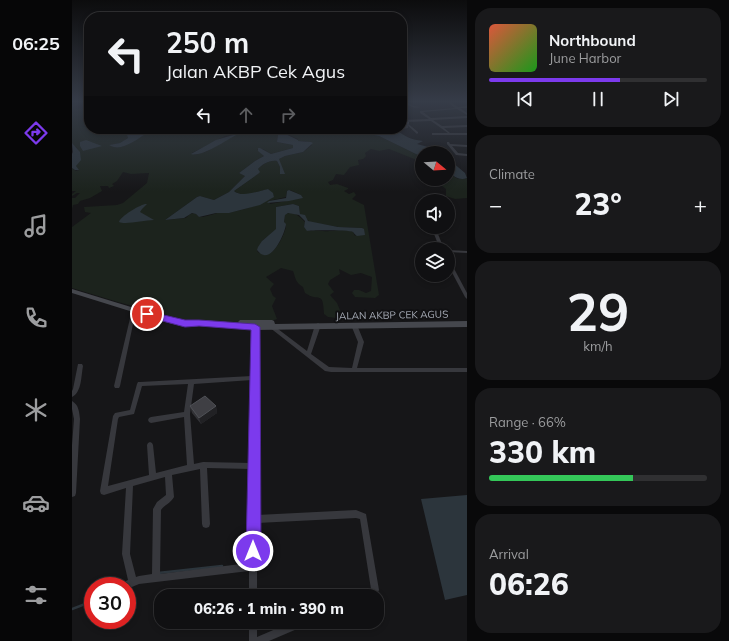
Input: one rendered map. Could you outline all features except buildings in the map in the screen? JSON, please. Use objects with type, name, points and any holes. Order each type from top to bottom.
[{"type":"main road","name":"JALAN AKBP CEK AGUS","points":[[72,291],[185,324],[255,322],[318,325]]},
{"type":"main road","name":"JALAN AKBP CEK AGUS","points":[[199,323],[255,327],[467,324]]},
{"type":"street","points":[[433,134],[467,134]]},
{"type":"street","points":[[467,146],[449,144],[457,154],[467,155]]},
{"type":"street","points":[[455,251],[467,252]]},
{"type":"street","points":[[455,275],[467,298]]},
{"type":"street","points":[[117,386],[134,310]]},
{"type":"street","points":[[308,355],[318,325]]},
{"type":"street","points":[[354,325],[360,342],[354,370]]},
{"type":"street","points":[[253,589],[255,327]]},
{"type":"street","points":[[272,327],[327,369],[467,370]]},
{"type":"street","points":[[72,395],[76,390],[80,366]]},
{"type":"street","points":[[255,378],[142,384],[138,386],[132,412],[117,415],[115,418],[106,470],[105,491],[152,477],[203,465],[255,466]]},
{"type":"street","points":[[191,381],[187,414],[191,468]]},
{"type":"street","points":[[72,404],[77,413],[72,493]]},
{"type":"street","points":[[151,420],[187,414]]},
{"type":"street","points":[[150,445],[152,477]]},
{"type":"street","points":[[203,465],[206,524]]},
{"type":"street","points":[[156,578],[157,509],[170,497],[168,473]]},
{"type":"street","points":[[130,484],[126,554],[132,577]]},
{"type":"street","points":[[254,519],[356,514],[363,517],[375,589]]},
{"type":"street","points":[[136,581],[253,567]]},
{"type":"street","points":[[253,629],[253,641]]},
{"type":"street","points":[[258,641],[287,629]]},
{"type":"shaded area","points":[[72,131],[84,131],[84,134],[133,134],[127,135],[128,138],[120,143],[110,145],[114,147],[129,144],[145,134],[277,134],[278,135],[277,142],[293,145],[293,148],[271,154],[263,149],[257,149],[264,156],[239,173],[245,176],[229,192],[214,200],[200,196],[197,197],[165,220],[186,218],[193,213],[199,217],[232,212],[245,209],[270,199],[274,196],[268,189],[246,194],[237,193],[234,191],[258,174],[258,169],[269,162],[277,161],[280,167],[280,174],[284,172],[279,163],[279,159],[303,152],[312,145],[305,141],[298,141],[298,139],[286,134],[368,134],[379,136],[415,154],[415,159],[389,149],[379,151],[371,149],[365,153],[366,156],[363,159],[358,160],[359,165],[350,167],[344,175],[336,174],[333,180],[328,182],[330,185],[337,184],[348,188],[344,191],[349,194],[354,192],[356,195],[352,199],[364,205],[379,295],[375,298],[355,297],[352,293],[354,290],[359,290],[366,293],[371,291],[372,277],[361,273],[351,275],[339,269],[340,274],[330,280],[328,284],[334,292],[330,295],[337,303],[342,315],[337,318],[328,317],[324,314],[323,302],[321,299],[305,293],[303,287],[298,284],[293,271],[281,268],[266,277],[274,284],[270,289],[273,296],[276,298],[272,306],[277,319],[262,324],[223,323],[182,319],[72,288],[72,227],[91,213],[85,212],[84,207],[117,205],[123,203],[147,183],[149,173],[131,174],[123,172],[117,181],[112,184],[114,186],[109,188],[108,186],[100,186],[102,191],[90,198],[80,201],[78,204],[73,205],[72,209],[72,198],[75,198],[80,193],[72,196],[72,194],[76,191],[72,191],[72,168],[76,171],[79,170],[76,166],[80,156],[77,148],[72,143]],"holes":[[[234,135],[208,151],[194,155],[192,153],[225,136]],[[290,190],[301,195],[302,198],[270,204],[269,201],[286,197],[287,191]],[[293,204],[299,206],[300,214],[310,222],[338,227],[363,228],[355,236],[353,232],[341,230],[309,231],[304,227],[305,222],[298,216],[288,213],[285,214],[284,223],[286,227],[279,244],[272,252],[259,253],[257,251],[263,240],[276,230],[276,207]]]},
{"type":"shaded area","points":[[146,134],[134,142],[124,146],[114,147],[109,145],[120,143],[128,138],[127,135]]},
{"type":"shaded area","points":[[238,134],[202,153],[191,154],[216,140]]},
{"type":"shaded area","points":[[277,134],[285,134],[298,141],[313,143],[303,152],[279,159],[285,174],[280,174],[280,167],[277,161],[269,162],[258,169],[260,172],[258,174],[234,191],[241,194],[246,194],[268,189],[273,193],[274,197],[260,205],[229,213],[216,213],[199,217],[192,213],[184,218],[165,220],[197,197],[200,196],[214,200],[229,192],[245,176],[239,173],[264,156],[258,151],[258,148],[271,154],[293,148],[293,145],[277,142],[278,135]]},
{"type":"shaded area","points":[[368,134],[402,134],[423,141],[417,144],[424,146],[415,146],[415,154],[379,136]]},
{"type":"shaded area","points":[[86,140],[102,146],[83,151],[80,146],[80,142]]},
{"type":"shaded area","points":[[72,143],[80,152],[81,160],[76,166],[79,170],[72,168]]},
{"type":"shaded area","points":[[455,165],[465,173],[467,178],[455,176]]},
{"type":"shaded area","points":[[455,177],[461,179],[467,178],[467,198],[455,199],[455,194],[446,194],[446,189],[442,186],[455,186]]},
{"type":"shaded area","points":[[289,190],[301,195],[303,198],[267,203],[269,201],[286,198],[287,191]]},
{"type":"shaded area","points":[[147,204],[140,212],[154,220],[126,223],[119,222],[130,212]]},
{"type":"shaded area","points":[[293,204],[299,206],[300,214],[305,215],[308,221],[338,227],[362,228],[364,229],[365,235],[357,236],[353,232],[345,231],[307,231],[304,227],[305,221],[299,215],[288,213],[285,215],[284,222],[286,224],[283,235],[276,248],[267,255],[262,254],[257,250],[258,247],[262,241],[276,229],[276,207]]},
{"type":"shaded area","points":[[467,495],[467,595],[445,600],[421,499]]},
{"type":"waterway","points":[[158,573],[222,566]]},
{"type":"waterway","points":[[72,609],[84,604]]},
{"type":"route","points":[[147,314],[185,324],[199,323],[255,327],[255,466],[253,551]]}]
